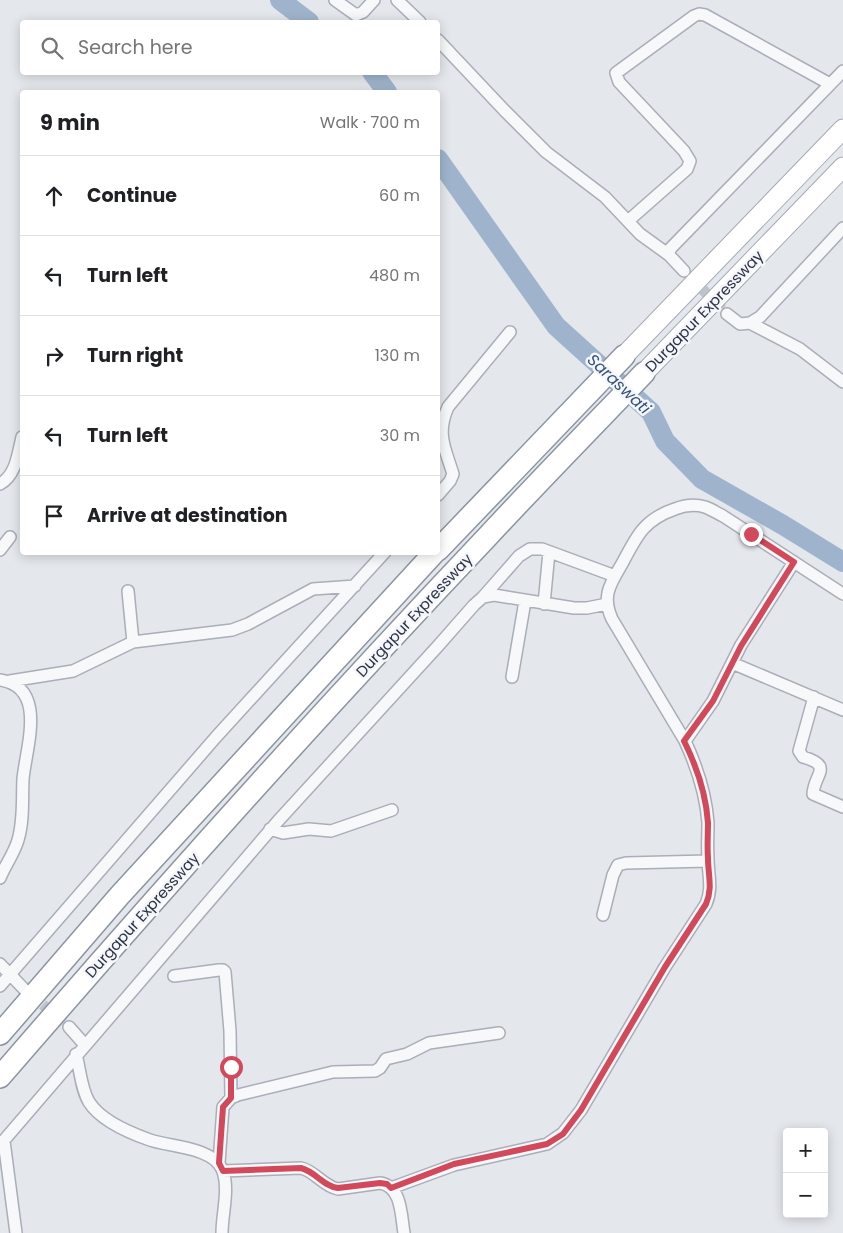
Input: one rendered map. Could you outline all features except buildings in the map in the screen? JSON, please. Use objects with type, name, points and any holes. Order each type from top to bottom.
[{"type":"highway","name":"Durgapur Expressway","points":[[440,547],[624,356]]},
{"type":"highway","name":"Durgapur Expressway","points":[[0,1076],[137,919],[319,718],[487,536],[644,373]]},
{"type":"highway","name":"Durgapur Expressway","points":[[0,1034],[120,895],[432,555]]},
{"type":"main road","name":"Durgapur Expressway","points":[[624,356],[843,129]]},
{"type":"main road","name":"Durgapur Expressway","points":[[644,373],[843,167]]},
{"type":"street","points":[[335,0],[356,15],[363,12],[374,0]]},
{"type":"street","points":[[397,0],[418,20]]},
{"type":"street","points":[[628,221],[687,168],[690,161],[684,151],[619,82],[616,73],[694,16],[705,15],[830,84]]},
{"type":"street","points":[[440,42],[546,152],[605,197],[640,234],[669,255],[684,271]]},
{"type":"street","points":[[669,255],[670,248],[843,71]]},
{"type":"street","points":[[727,314],[740,324],[750,323],[760,317],[843,228]]},
{"type":"street","points":[[750,323],[800,349],[843,382]]},
{"type":"street","points":[[440,493],[450,481],[453,474],[442,437],[443,418],[448,407],[510,332]]},
{"type":"street","points":[[0,484],[10,476],[14,469],[20,445]]},
{"type":"street","points":[[391,1188],[454,1164],[547,1144],[563,1134],[581,1110],[665,967],[710,895],[708,824],[704,792],[694,759],[612,619],[607,604],[609,588],[636,537],[653,518],[680,507],[695,505],[706,507],[843,594]]},
{"type":"street","points":[[0,550],[10,537]]},
{"type":"street","points":[[16,1233],[2,1143],[270,829],[474,605],[484,597],[519,556],[536,549],[615,576]]},
{"type":"street","points":[[544,604],[549,552]]},
{"type":"street","points":[[0,986],[216,737],[382,555]]},
{"type":"street","points":[[684,741],[713,701],[744,640],[794,562]]},
{"type":"street","points":[[3,680],[73,671],[133,642],[232,630],[248,624],[313,589],[354,586]]},
{"type":"street","points":[[128,591],[133,642]]},
{"type":"street","points":[[484,597],[505,596],[574,608],[587,608],[607,604]]},
{"type":"street","points":[[512,677],[526,601]]},
{"type":"street","points":[[732,662],[843,710]]},
{"type":"street","points":[[0,878],[15,849],[21,828],[23,778],[30,729],[29,708],[24,693],[19,686],[3,680]]},
{"type":"street","points":[[814,697],[799,751],[803,757],[815,760],[820,767],[820,773],[813,794],[843,807]]},
{"type":"street","points":[[270,829],[283,833],[309,829],[331,831],[392,810]]},
{"type":"street","points":[[603,915],[613,875],[618,866],[626,863],[708,861]]},
{"type":"street","points":[[0,964],[25,990]]},
{"type":"street","points":[[174,976],[219,970],[225,972],[230,1030],[231,1098]]},
{"type":"street","points":[[69,1026],[85,1045]]},
{"type":"street","points":[[222,1233],[225,1182],[221,1167],[223,1107],[231,1098],[333,1072],[375,1071],[380,1068],[386,1059],[407,1054],[429,1043],[499,1033]]},
{"type":"street","points":[[76,1054],[87,1099],[94,1109],[107,1119],[150,1140],[205,1153],[214,1158],[221,1167]]},
{"type":"street","points":[[221,1167],[301,1168],[312,1172],[332,1187],[338,1188],[380,1183],[387,1184],[396,1193],[404,1233]]},
{"type":"waterway","name":"Saraswati","points":[[280,0],[306,20]]},
{"type":"waterway","name":"Saraswati","points":[[374,75],[386,90]]},
{"type":"waterway","name":"Saraswati","points":[[440,162],[556,326],[651,412],[665,441],[702,479],[843,562]]},
{"type":"tunnel","points":[[691,278],[727,314]]},
{"type":"tunnel","points":[[30,994],[69,1027]]},
{"type":"route","points":[[231,1067],[231,1098],[223,1107],[219,1163],[223,1171],[301,1168],[312,1172],[332,1187],[380,1183],[387,1184],[391,1188],[454,1164],[547,1144],[563,1134],[581,1110],[665,967],[710,895],[708,824],[704,792],[694,759],[684,741],[713,701],[741,646],[794,562],[751,534]]}]
